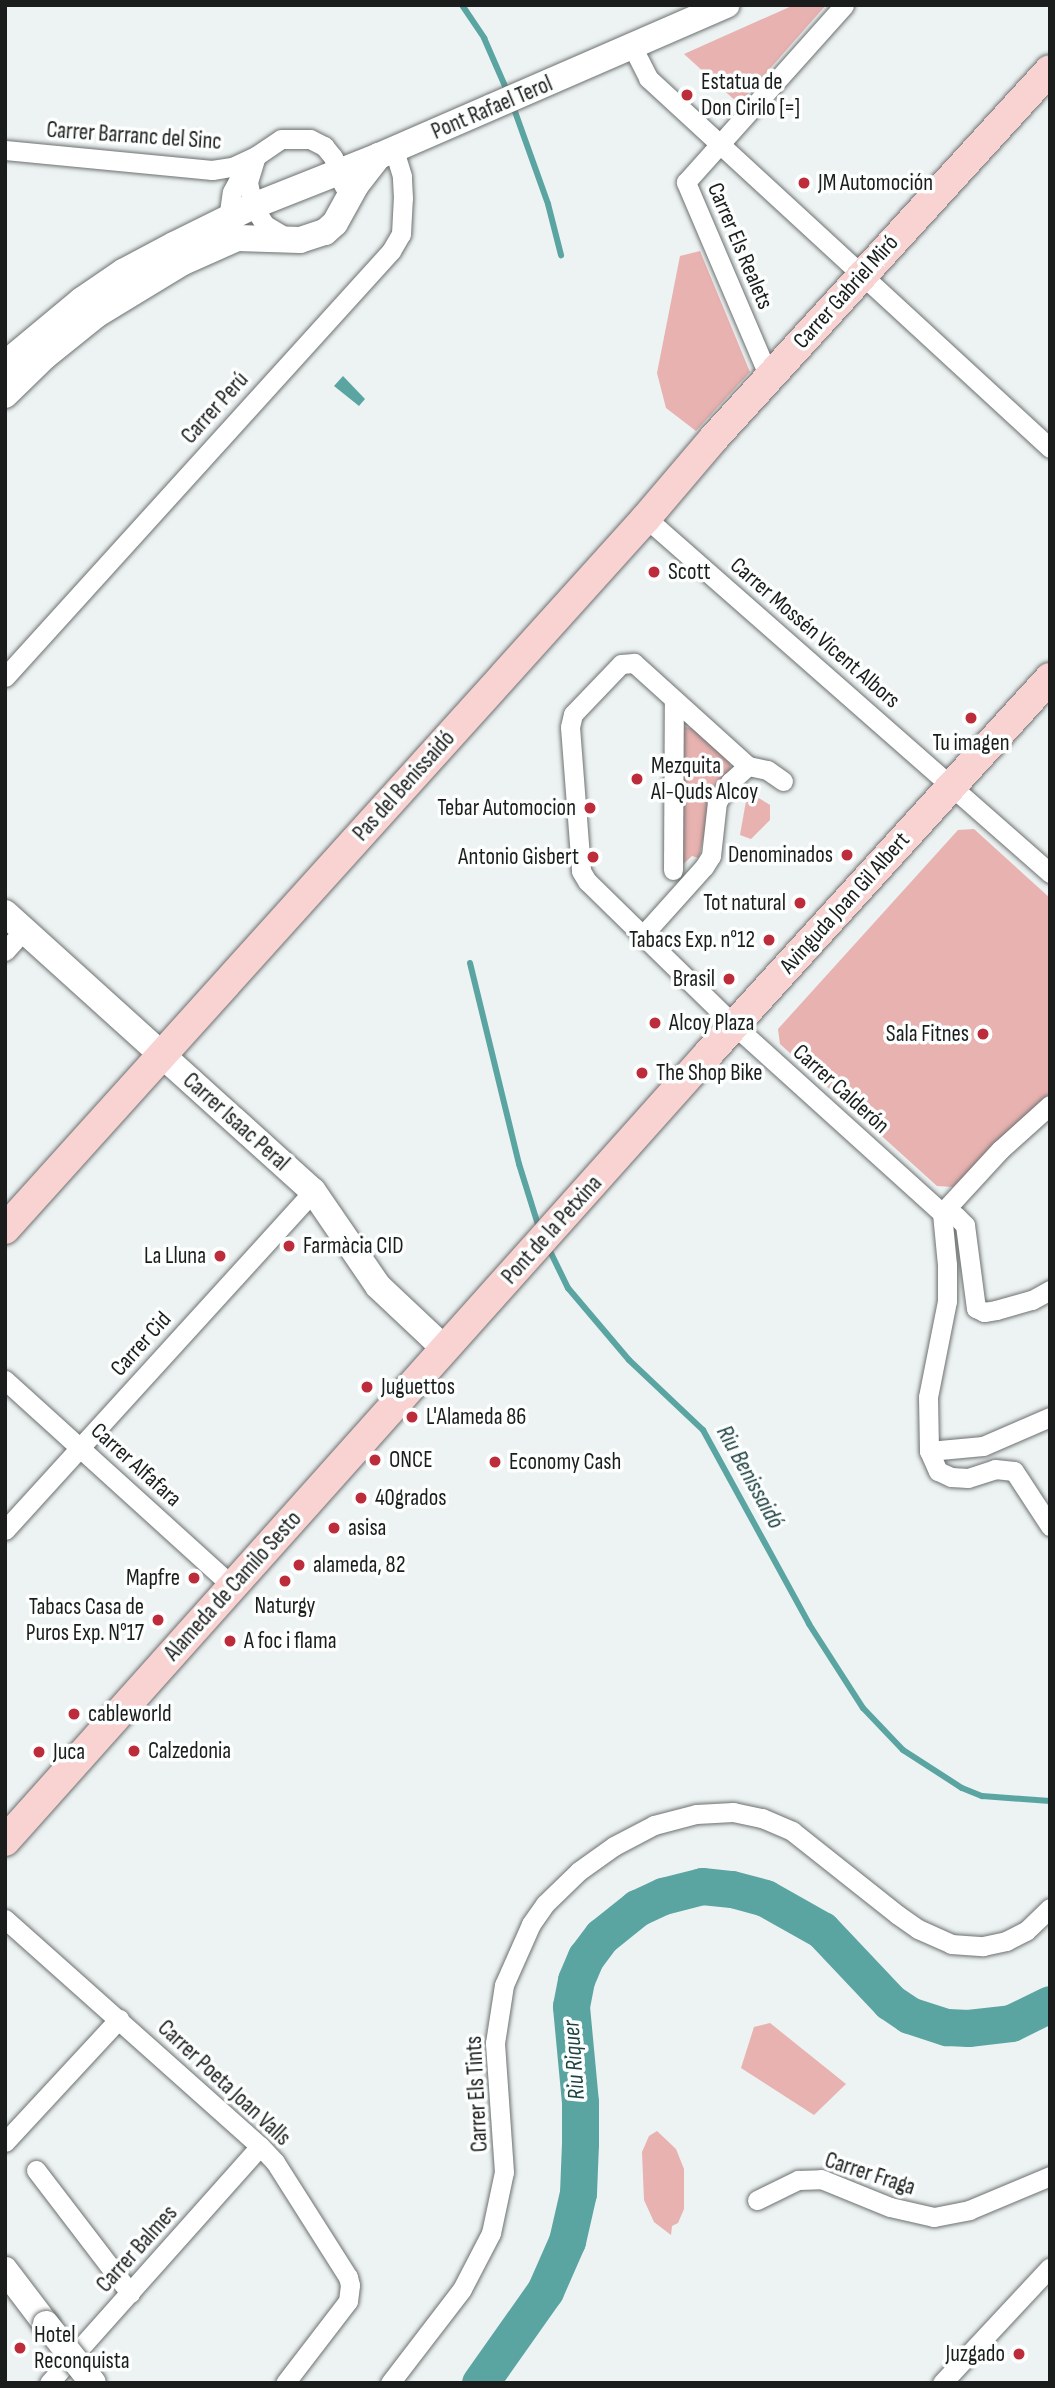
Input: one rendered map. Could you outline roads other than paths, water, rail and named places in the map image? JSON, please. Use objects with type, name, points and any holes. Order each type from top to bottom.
[{"type":"main road","name":"Carrer Gabriel Miró","points":[[646,518],[769,377],[1050,70]]},
{"type":"main road","name":"Pas del Benissaidó","points":[[5,1229],[646,518]]},
{"type":"main road","name":"Avinguda Joan Gil Albert","points":[[642,1129],[1050,678]]},
{"type":"main road","name":"Pont de la Petxina","points":[[454,1341],[642,1129]]},
{"type":"main road","name":"Alameda de Camilo Sesto","points":[[5,1841],[454,1341]]},
{"type":"street","name":"Pont Rafael Terol","points":[[5,364],[45,328],[123,272],[253,206],[386,153],[727,5]]},
{"type":"street","points":[[720,144],[844,5]]},
{"type":"street","points":[[633,48],[648,78],[1050,448]]},
{"type":"street","points":[[228,219],[232,192],[241,175],[281,139],[296,137],[320,144],[386,153]]},
{"type":"street","points":[[320,144],[333,157],[339,170],[342,182],[341,211]]},
{"type":"street","name":"Carrer Els Realets","points":[[720,144],[686,182],[769,377]]},
{"type":"street","name":"Carrer Barranc del Sinc","points":[[5,150],[212,170],[254,162]]},
{"type":"street","points":[[5,395],[76,329],[150,279],[237,238],[300,240],[325,232],[335,223],[341,211],[386,153]]},
{"type":"street","name":"Carrer Perú","points":[[9,665],[391,251],[401,233],[404,198],[402,176],[386,153]]},
{"type":"street","points":[[254,162],[248,182],[253,206],[265,225],[287,238]]},
{"type":"street","name":"Carrer Mossén Vicent Albors","points":[[646,518],[1050,873]]},
{"type":"street","name":"Carrer Calderón","points":[[674,702],[634,663],[621,663],[573,714],[570,727],[581,871],[587,881],[734,1025],[942,1213],[956,1216],[965,1225],[976,1308],[985,1312],[996,1310],[1032,1300],[1050,1290]]},
{"type":"street","points":[[674,702],[748,766],[767,770],[783,781]]},
{"type":"street","points":[[673,870],[674,702]]},
{"type":"street","points":[[642,936],[704,867],[710,856],[717,802],[730,782],[748,766]]},
{"type":"street","points":[[5,951],[15,921]]},
{"type":"street","name":"Carrer Isaac Peral","points":[[15,921],[313,1191],[378,1286],[454,1341]]},
{"type":"street","points":[[1050,1105],[1000,1150],[942,1213],[947,1301],[928,1397],[929,1451],[939,1471],[951,1478],[968,1478],[995,1469],[1014,1471],[1050,1526]]},
{"type":"street","name":"Carrer Cid","points":[[5,1530],[313,1191]]},
{"type":"street","name":"Carrer Alfafara","points":[[5,1380],[233,1587]]},
{"type":"street","points":[[929,1451],[983,1446],[1050,1417]]},
{"type":"street","name":"Carrer Els Tints","points":[[390,2383],[462,2289],[491,2233],[504,2172],[495,2043],[504,1985],[531,1924],[545,1904],[579,1871],[614,1846],[654,1825],[696,1814],[733,1812],[762,1818],[792,1831],[898,1915],[918,1929],[951,1944],[984,1946],[1006,1941],[1026,1931],[1050,1908]]},
{"type":"street","name":"Carrer Poeta Joan Valls","points":[[5,1919],[260,2146],[275,2162],[351,2285],[345,2306],[285,2383]]},
{"type":"street","points":[[5,2142],[119,2019]]},
{"type":"street","name":"Carrer Balmes","points":[[49,2383],[260,2146]]},
{"type":"street","points":[[36,2170],[130,2293]]},
{"type":"street","name":"Carrer Fraga","points":[[757,2200],[798,2180],[821,2179],[890,2207],[934,2217],[969,2210],[1050,2176]]},
{"type":"street","points":[[942,2383],[1050,2267]]},
{"type":"street","points":[[5,2270],[93,2383]]},
{"type":"water","points":[[343,376],[365,399],[359,406],[334,386]]},
{"type":"waterway","points":[[462,5],[484,38],[508,93]]},
{"type":"waterway","points":[[513,106],[548,204],[561,255]]},
{"type":"waterway","name":"Riu Benissaidó","points":[[470,963],[519,1164],[540,1231]]},
{"type":"waterway","name":"Riu Benissaidó","points":[[548,1247],[568,1288],[629,1360],[703,1430],[809,1624],[863,1708],[903,1750],[962,1788],[982,1796],[1050,1801]]},
{"type":"waterway","name":"Riu Riquer","points":[[480,2383],[545,2291],[567,2241],[578,2193],[580,2144],[580,2102],[571,2006],[576,1980],[586,1957],[602,1936],[637,1908],[663,1896],[702,1886],[732,1889],[765,1898],[822,1930],[890,2002],[909,2015],[947,2027],[968,2028],[1011,2023],[1050,2004]]},
{"type":"place","name":"Estatua de Don Cirilo [=]","points":[[687,95]]},
{"type":"place","name":"JM Automoción","points":[[804,183]]},
{"type":"place","name":"Scott","points":[[654,572]]},
{"type":"place","name":"Tu imagen","points":[[971,718]]},
{"type":"place","name":"Mezquita Al-Quds Alcoy","points":[[637,779]]},
{"type":"place","name":"Tebar Automocion","points":[[590,808]]},
{"type":"place","name":"Denominados","points":[[847,855]]},
{"type":"place","name":"Antonio Gisbert","points":[[593,857]]},
{"type":"place","name":"Tot natural","points":[[800,903]]},
{"type":"place","name":"Tabacs Exp. n°12","points":[[769,940]]},
{"type":"place","name":"Brasil","points":[[729,979]]},
{"type":"place","name":"Alcoy Plaza","points":[[655,1023]]},
{"type":"place","name":"Sala Fitnes","points":[[983,1034]]},
{"type":"place","name":"The Shop Bike","points":[[642,1073]]},
{"type":"place","name":"Farmàcia CID","points":[[289,1246]]},
{"type":"place","name":"La Lluna","points":[[220,1256]]},
{"type":"place","name":"Juguettos","points":[[367,1387]]},
{"type":"place","name":"L'Alameda 86","points":[[412,1417]]},
{"type":"place","name":"ONCE","points":[[375,1460]]},
{"type":"place","name":"Economy Cash","points":[[495,1462]]},
{"type":"place","name":"40grados","points":[[361,1498]]},
{"type":"place","name":"asisa","points":[[334,1528]]},
{"type":"place","name":"alameda, 82","points":[[299,1565]]},
{"type":"place","name":"Mapfre","points":[[194,1578]]},
{"type":"place","name":"Naturgy","points":[[285,1581]]},
{"type":"place","name":"Tabacs Casa de Puros Exp. N°17","points":[[158,1620]]},
{"type":"place","name":"A foc i flama","points":[[230,1641]]},
{"type":"place","name":"cableworld","points":[[74,1714]]},
{"type":"place","name":"Calzedonia","points":[[134,1751]]},
{"type":"place","name":"Juca","points":[[39,1752]]},
{"type":"place","name":"Hotel Reconquista","points":[[20,2348]]},
{"type":"place","name":"Juzgado","points":[[1019,2354]]}]
